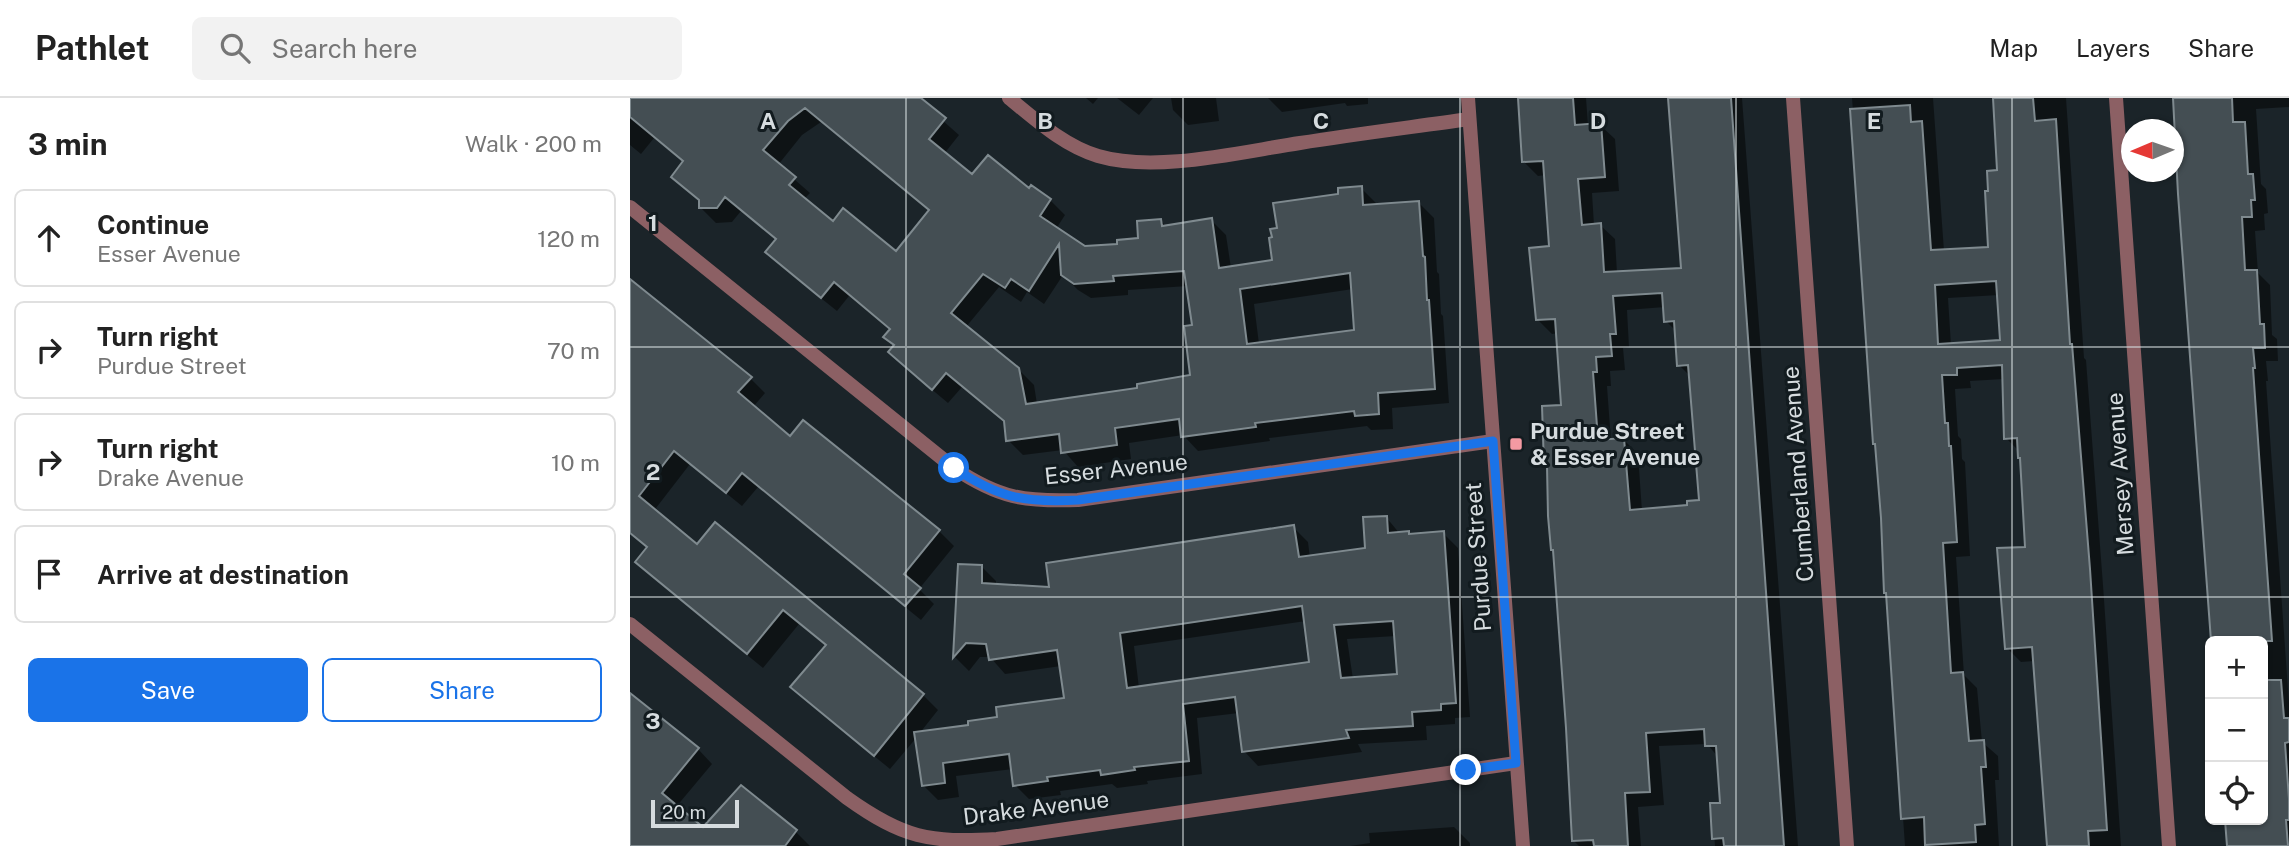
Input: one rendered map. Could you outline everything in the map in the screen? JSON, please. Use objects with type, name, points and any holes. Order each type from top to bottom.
[{"type":"street","points":[[1009,98],[1074,147],[1121,161],[1147,162],[1212,156],[1469,119]]},
{"type":"street","name":"Purdue Street","points":[[1468,98],[1522,846]]},
{"type":"street","name":"Cumberland Avenue","points":[[1793,98],[1847,846]]},
{"type":"street","name":"Mersey Avenue","points":[[2116,98],[2169,846]]},
{"type":"street","name":"Esser Avenue","points":[[630,207],[954,468],[978,484],[1021,499],[1078,500],[1493,441]]},
{"type":"street","name":"Drake Avenue","points":[[630,624],[874,818],[920,837],[941,840],[997,839],[1516,763]]},
{"type":"building","points":[[630,98],[921,98],[946,118],[929,139],[972,174],[988,155],[1029,188],[1031,185],[1051,199],[1040,216],[1085,246],[1117,244],[1117,240],[1138,238],[1137,221],[1161,219],[1162,226],[1212,218],[1219,268],[1272,260],[1270,229],[1277,228],[1273,203],[1338,194],[1338,188],[1362,186],[1363,205],[1419,201],[1435,389],[1378,393],[1379,414],[1355,416],[1354,411],[1255,423],[1256,427],[1181,437],[1179,419],[1115,428],[1117,445],[1061,453],[1059,434],[1006,441],[1004,421],[946,373],[932,390],[888,352],[894,345],[883,337],[890,329],[834,282],[821,298],[765,252],[776,239],[725,197],[717,208],[699,208],[699,200],[671,177],[683,161],[630,117]],"holes":[[[805,108],[929,210],[896,251],[843,208],[833,221],[789,185],[796,177],[763,150],[788,121]],[[1059,244],[1061,275],[1074,284],[1114,281],[1113,276],[1184,271],[1192,325],[1184,326],[1190,375],[1137,384],[1137,388],[1026,404],[1019,368],[951,313],[983,274],[1005,288],[1011,279],[1029,291]],[[1350,273],[1354,330],[1247,344],[1240,289]]]},
{"type":"building","points":[[1518,98],[1573,98],[1575,125],[1601,123],[1605,177],[1578,179],[1582,225],[1601,223],[1604,272],[1681,268],[1668,98],[1731,98],[1784,846],[1724,846],[1723,838],[1712,839],[1710,803],[1720,803],[1716,746],[1705,746],[1704,729],[1646,733],[1650,792],[1625,793],[1628,846],[1594,846],[1593,840],[1572,841],[1553,550],[1548,516],[1547,466],[1544,466],[1542,406],[1561,405],[1555,319],[1536,320],[1529,248],[1549,246],[1543,161],[1522,162]],"holes":[[[1662,293],[1664,322],[1674,321],[1677,366],[1688,365],[1699,500],[1687,501],[1687,505],[1630,510],[1624,438],[1598,440],[1593,372],[1597,372],[1596,357],[1612,356],[1610,334],[1616,334],[1613,296]]]},
{"type":"building","points":[[1993,98],[2033,98],[2035,121],[2056,119],[2070,344],[2090,569],[2107,830],[2088,831],[2089,846],[2047,846],[2032,647],[2005,649],[1997,548],[2025,547],[2017,438],[2004,439],[2002,365],[1957,368],[1957,375],[1942,375],[1945,423],[1948,423],[1951,446],[1957,542],[1943,543],[1951,673],[1963,672],[1969,741],[1984,740],[1986,767],[1981,767],[1985,824],[1975,825],[1976,842],[1925,845],[1924,817],[1901,819],[1850,109],[1910,105],[1911,122],[1922,121],[1931,250],[1988,247],[1985,191],[1988,191],[1987,171],[1997,170]],"holes":[[[1996,281],[2000,340],[1938,344],[1935,285]]]},
{"type":"building","points":[[2173,98],[2232,98],[2233,122],[2245,122],[2248,174],[2253,174],[2255,200],[2251,200],[2252,217],[2242,217],[2245,270],[2257,270],[2260,324],[2264,324],[2265,348],[2253,348],[2253,368],[2272,641],[2268,641],[2268,636],[2211,636],[2177,182],[2184,182],[2184,119],[2174,119]]},
{"type":"building","points":[[630,279],[752,377],[738,392],[790,436],[803,420],[940,530],[904,574],[921,588],[905,606],[742,473],[726,493],[674,451],[639,496],[697,544],[715,522],[924,694],[874,756],[790,687],[826,645],[783,610],[747,654],[635,562],[647,547],[630,533]]},
{"type":"building","points":[[1387,516],[1388,533],[1444,531],[1456,703],[1441,704],[1441,710],[1412,712],[1413,726],[1346,730],[1349,738],[1242,752],[1235,697],[1183,704],[1189,761],[1134,767],[1135,770],[1101,775],[1100,770],[1047,777],[1048,781],[1013,786],[1009,754],[943,763],[945,783],[922,786],[914,732],[968,725],[968,721],[997,717],[996,707],[1064,698],[1057,650],[989,660],[986,644],[966,643],[953,658],[958,564],[982,565],[982,583],[1049,587],[1046,563],[1294,525],[1299,557],[1365,548],[1363,517]],"holes":[[[1302,606],[1309,662],[1127,688],[1120,633]],[[1393,621],[1397,674],[1341,678],[1334,625]]]},
{"type":"building","points":[[2268,680],[2281,680],[2284,718],[2289,718],[2289,742],[2285,743],[2289,799],[2289,820],[2286,820],[2288,846],[2227,846],[2225,825],[2268,825]]},
{"type":"building","points":[[630,693],[699,748],[662,793],[703,827],[741,785],[797,830],[785,846],[630,846]]},
{"type":"place","name":"Purdue Street & Esser Avenue","points":[[1516,444]]},
{"type":"route","points":[[954,468],[978,484],[1021,499],[1078,500],[1493,441],[1516,763],[1466,770]]}]
